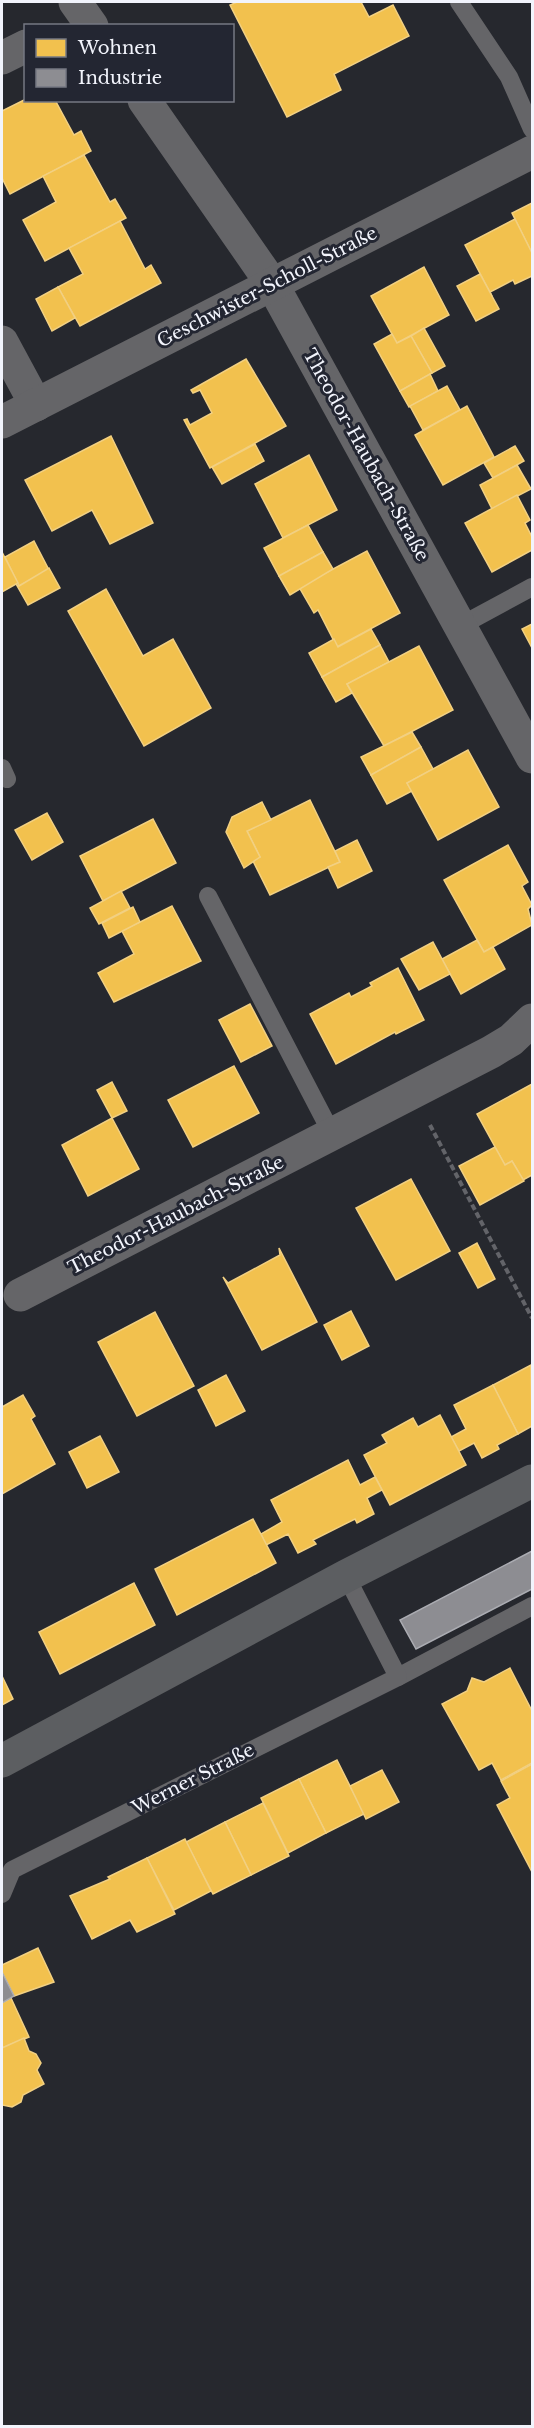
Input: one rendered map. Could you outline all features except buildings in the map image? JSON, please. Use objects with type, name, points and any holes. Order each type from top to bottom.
[{"type":"main road","points":[[2,1761],[346,1576],[532,1481]]},
{"type":"street","points":[[2,58],[24,47]]},
{"type":"street","name":"Theodor-Haubach-Straße","points":[[145,102],[272,284],[532,757]]},
{"type":"street","name":"Geschwister-Scholl-Straße","points":[[2,422],[532,152]]},
{"type":"street","points":[[2,342],[36,405]]},
{"type":"street","name":"Theodor-Haubach-Straße","points":[[20,1295],[511,1040],[532,1020]]},
{"type":"lane","points":[[459,2],[509,77],[532,129]]},
{"type":"lane","points":[[460,626],[532,587]]},
{"type":"lane","points":[[208,896],[332,1134]]},
{"type":"lane","points":[[346,1576],[398,1677]]},
{"type":"lane","name":"Werner Straße","points":[[2,1894],[12,1870],[398,1677],[532,1606]]},
{"type":"path","points":[[412,1093],[532,1318]]}]
